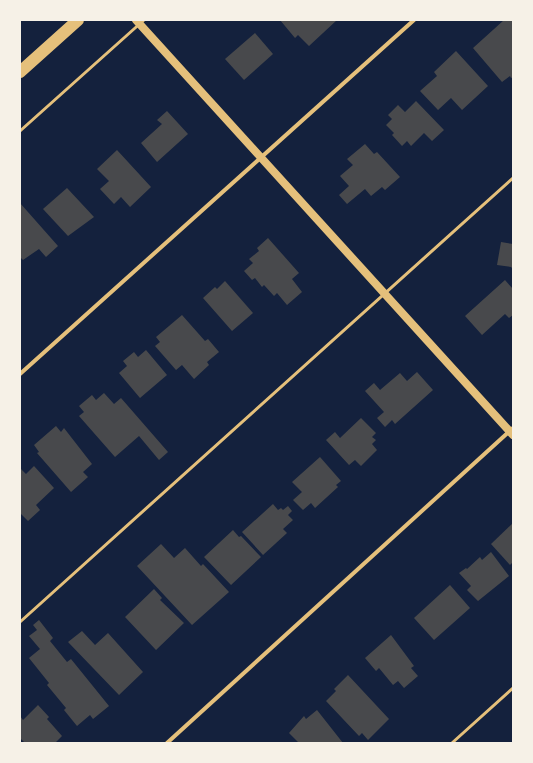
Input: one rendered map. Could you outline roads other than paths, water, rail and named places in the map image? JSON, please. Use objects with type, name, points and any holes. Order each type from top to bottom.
[{"type":"highway","points":[[20,72],[78,20]]},
{"type":"main road","points":[[140,21],[260,158],[383,294],[512,432]]},
{"type":"street","points":[[20,374],[414,20]]},
{"type":"street","points":[[168,743],[512,432]]},
{"type":"lane","points":[[20,131],[140,21]]},
{"type":"lane","points":[[20,622],[513,178]]},
{"type":"lane","points":[[452,743],[513,688]]}]
